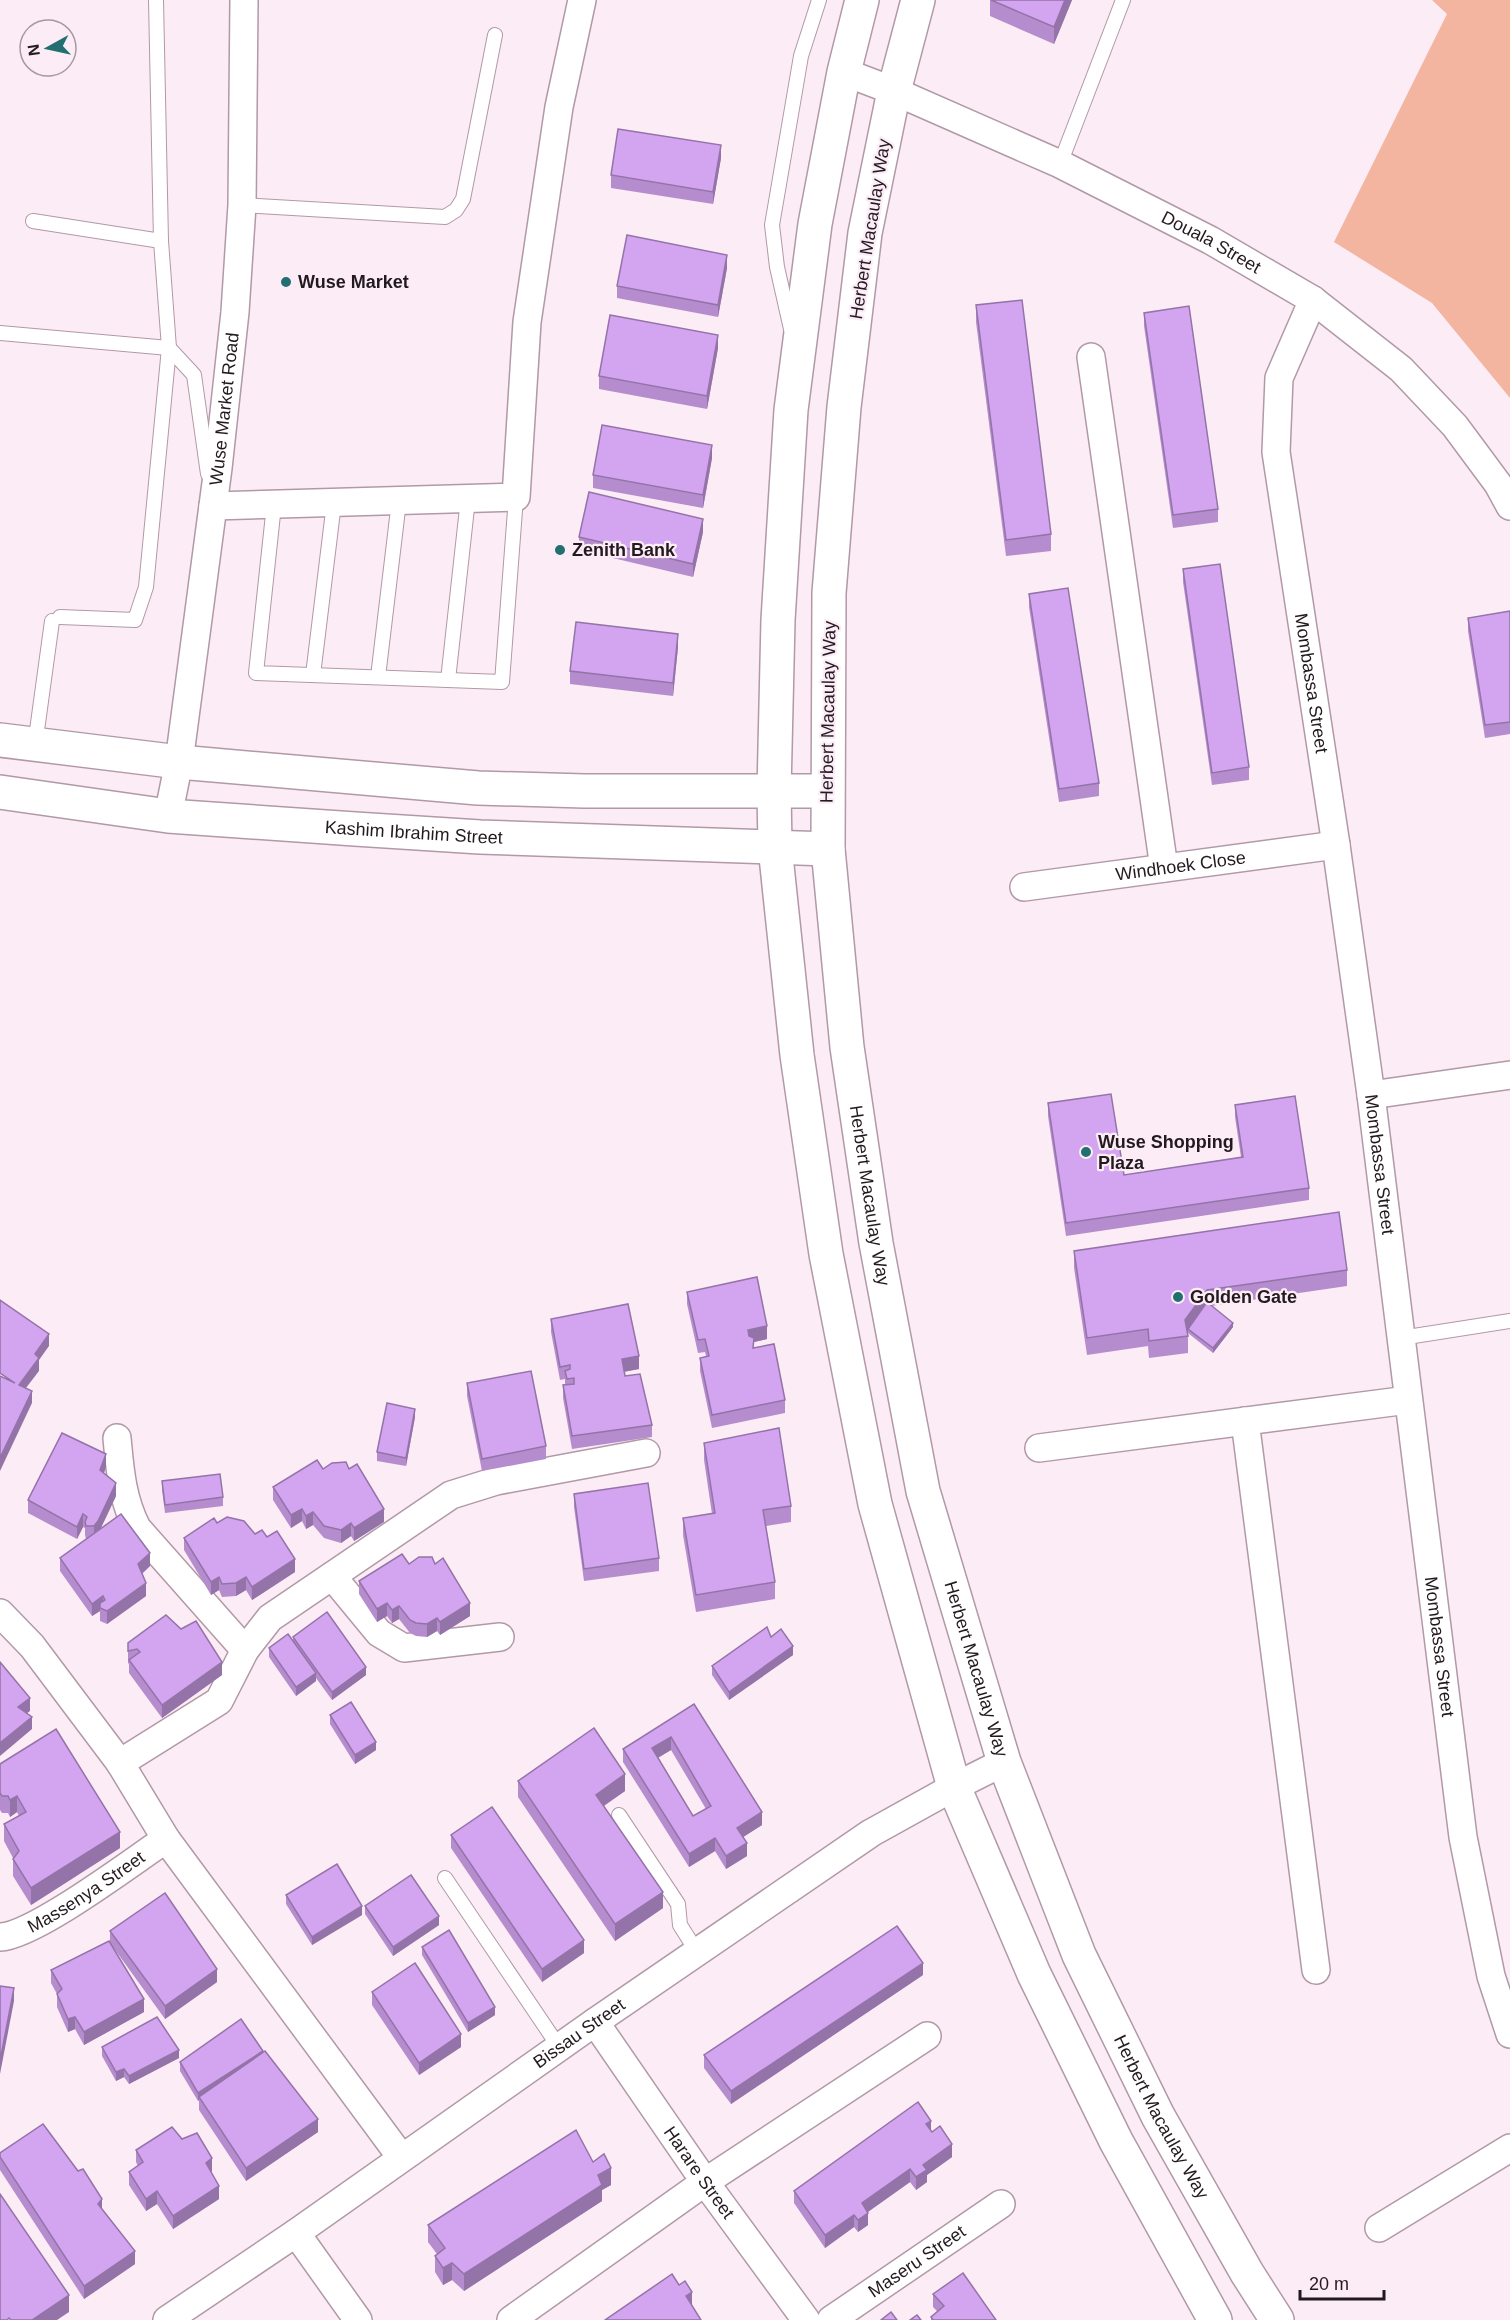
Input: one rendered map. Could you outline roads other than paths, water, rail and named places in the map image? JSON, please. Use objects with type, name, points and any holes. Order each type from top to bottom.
[{"type":"main road","points":[[862,0],[844,72],[815,224],[791,410],[778,620],[775,847],[798,1055],[826,1254],[874,1504],[954,1787],[1034,1974],[1116,2141],[1215,2320]]},
{"type":"main road","name":"Herbert Macaulay Way","points":[[918,0],[894,91],[865,233],[844,407],[829,593],[828,849],[847,1047],[876,1243],[923,1491],[1004,1762],[1079,1955],[1158,2116],[1247,2273],[1277,2320]]},
{"type":"main road","points":[[0,740],[178,762],[478,788],[827,791]]},
{"type":"main road","name":"Kashim Ibrahim Street","points":[[0,792],[168,816],[480,837],[828,849]]},
{"type":"street","name":"Wuse Market Road","points":[[168,816],[178,762],[213,506],[235,312],[242,205],[244,0]]},
{"type":"street","points":[[213,506],[516,498],[528,322],[559,107],[582,0]]},
{"type":"street","name":"Douala Street","points":[[844,72],[894,91],[1060,164],[1210,240],[1313,300],[1401,369],[1455,426],[1498,484],[1510,506]]},
{"type":"street","name":"Mombassa Street","points":[[1313,300],[1279,378],[1276,452],[1336,845],[1371,1095],[1463,1837],[1491,1976],[1510,2034]]},
{"type":"street","points":[[1091,357],[1164,868]]},
{"type":"street","name":"Windhoek Close","points":[[1024,887],[1336,845]]},
{"type":"street","points":[[1371,1095],[1510,1076]]},
{"type":"street","points":[[1039,1448],[1408,1400]]},
{"type":"street","points":[[1245,1421],[1316,1970]]},
{"type":"street","points":[[117,1438],[122,1490],[127,1509],[137,1528],[245,1650]]},
{"type":"street","points":[[120,1763],[219,1701],[245,1650],[270,1618],[451,1495],[496,1481],[645,1453]]},
{"type":"street","points":[[333,1576],[379,1633],[404,1648],[500,1637]]},
{"type":"street","points":[[0,1613],[32,1646],[120,1763],[166,1839],[401,2157]]},
{"type":"street","name":"Bissau Street","points":[[167,2320],[296,2233],[595,2022],[872,1833],[1004,1762]]},
{"type":"street","name":"Massenya Street","points":[[0,1937],[10,1937],[56,1912],[166,1839]]},
{"type":"street","name":"Harare Street","points":[[595,2022],[705,2182],[806,2320]]},
{"type":"street","points":[[511,2320],[705,2182],[927,2036]]},
{"type":"street","points":[[1379,2229],[1510,2148]]},
{"type":"street","name":"Maseru Street","points":[[831,2320],[1001,2204]]},
{"type":"street","points":[[296,2233],[358,2320]]},
{"type":"lane","points":[[35,746],[56,619],[135,620],[146,587],[169,348],[161,241],[156,0]]},
{"type":"lane","points":[[798,356],[777,267],[772,225],[801,56],[819,0]]},
{"type":"lane","points":[[1060,164],[1123,0]]},
{"type":"lane","points":[[242,205],[445,217],[456,210],[463,199],[495,35]]},
{"type":"lane","points":[[33,221],[161,241]]},
{"type":"lane","points":[[0,333],[169,348],[194,375],[213,506]]},
{"type":"lane","points":[[274,505],[256,673],[502,682],[516,498]]},
{"type":"lane","points":[[448,680],[468,499]]},
{"type":"lane","points":[[378,677],[399,501]]},
{"type":"lane","points":[[313,675],[334,503]]},
{"type":"lane","points":[[1401,1338],[1510,1320]]},
{"type":"lane","points":[[619,1815],[678,1904],[680,1925],[697,1952]]},
{"type":"lane","points":[[445,1878],[559,2047]]},
{"type":"place","name":"Wuse Market","points":[[286,282]]},
{"type":"place","name":"Zenith Bank","points":[[560,550]]},
{"type":"place","name":"Wuse Shopping Plaza","points":[[1086,1152]]},
{"type":"place","name":"Golden Gate","points":[[1178,1297]]}]
